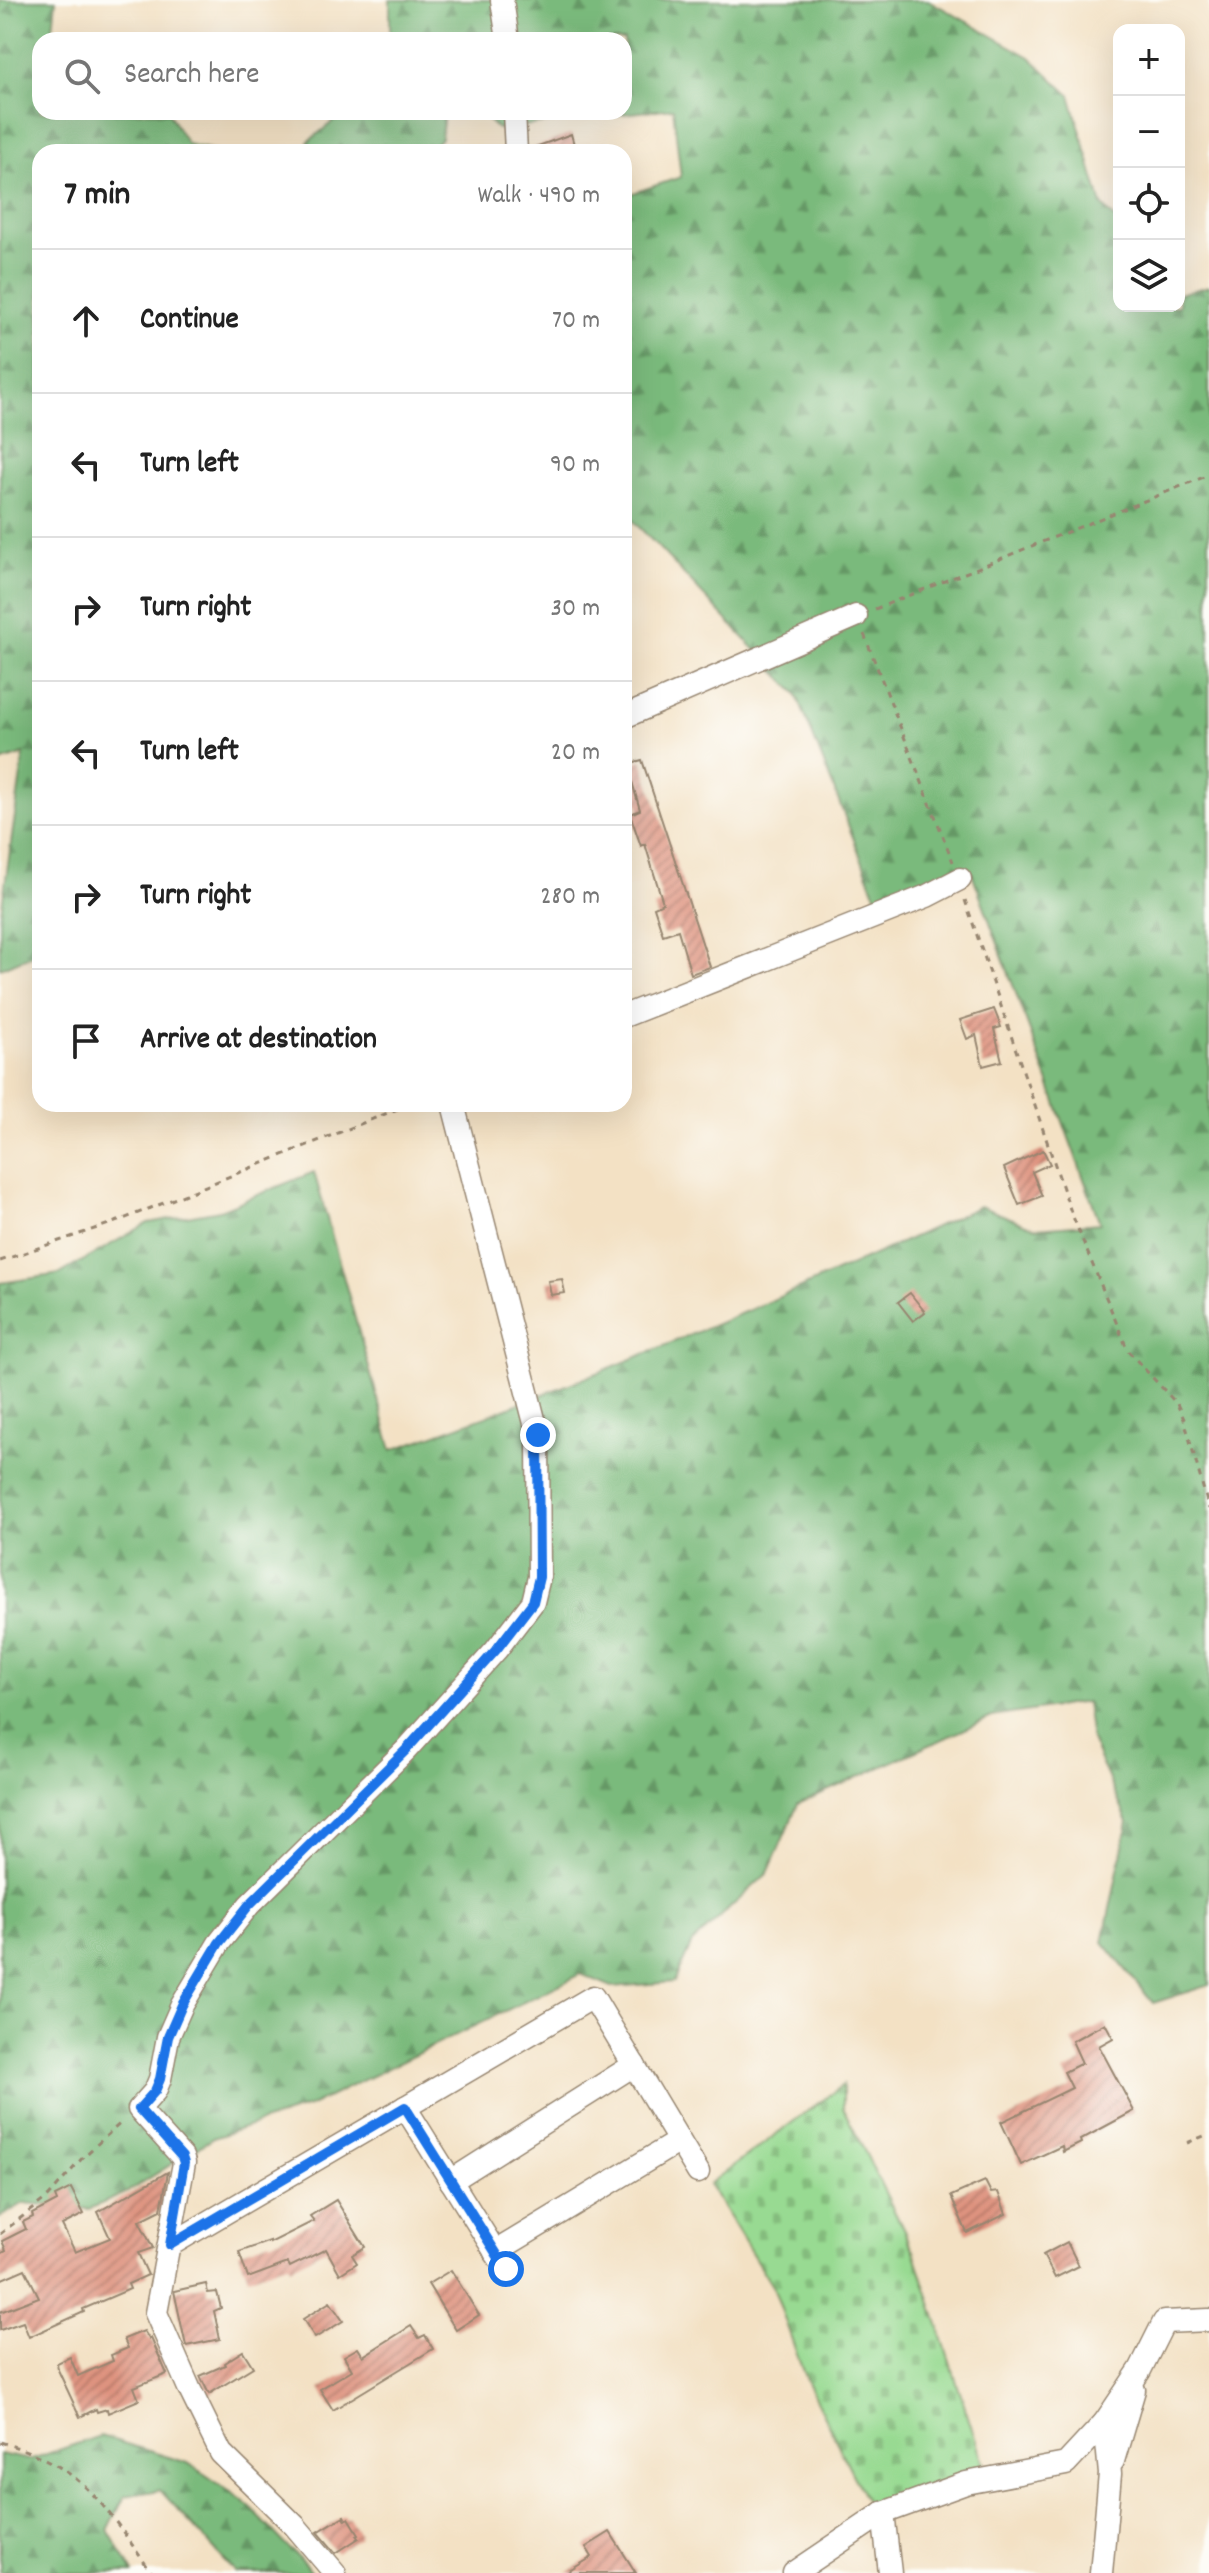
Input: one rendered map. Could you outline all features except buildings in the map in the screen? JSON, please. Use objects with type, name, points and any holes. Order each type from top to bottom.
[{"type":"street","points":[[502,0],[507,32]]},
{"type":"street","points":[[514,120],[516,144]]},
{"type":"street","points":[[632,714],[856,616]]},
{"type":"street","points":[[632,1013],[927,896],[960,879]]},
{"type":"street","points":[[335,2573],[295,2526],[221,2453],[156,2313],[184,2163],[139,2109],[155,2091],[168,2037],[182,2005],[219,1943],[249,1905],[406,1750],[496,1650],[533,1602],[539,1577],[538,1435],[455,1112]]},
{"type":"street","points":[[170,2245],[593,1997],[698,2172]]},
{"type":"street","points":[[451,2181],[634,2065]]},
{"type":"street","points":[[405,2107],[500,2260],[679,2141]]},
{"type":"street","points":[[794,2573],[883,2513],[966,2483],[1066,2464],[1105,2422],[1140,2370],[1164,2322],[1209,2320]]},
{"type":"street","points":[[1110,2474],[1140,2370]]},
{"type":"street","points":[[1101,2573],[1110,2474],[1105,2422]]},
{"type":"street","points":[[883,2513],[890,2573]]},
{"type":"path","points":[[1209,475],[856,616],[960,879],[970,920],[1071,1212],[1128,1351],[1177,1404],[1184,1419],[1209,1509]]},
{"type":"path","points":[[0,1261],[121,1220],[390,1112]]},
{"type":"path","points":[[0,2234],[49,2196],[84,2156],[139,2109]]},
{"type":"path","points":[[1187,2143],[1209,2134]]},
{"type":"path","points":[[0,2442],[26,2449],[69,2471],[96,2494],[152,2573]]},
{"type":"green space","points":[[0,0],[56,0],[53,29],[58,32],[32,32],[32,120],[173,120],[187,144],[32,144],[32,955],[0,968],[0,919],[24,754],[0,762]]},
{"type":"green space","points":[[390,0],[928,0],[1030,57],[1070,95],[1102,205],[1113,217],[1113,312],[1185,312],[1185,292],[1209,286],[1209,1985],[1153,2003],[1103,1942],[1128,1822],[1091,1740],[1086,1702],[992,1717],[798,1804],[768,1873],[692,1943],[674,1982],[612,1987],[581,1974],[308,2107],[213,2138],[124,2194],[89,2209],[24,2203],[0,2218],[0,1283],[60,1274],[148,1223],[220,1210],[314,1172],[392,1450],[542,1395],[689,1336],[980,1206],[1036,1228],[1100,1223],[972,873],[879,903],[796,693],[632,519],[632,193],[681,177],[673,108],[632,113],[632,32],[390,32]]},
{"type":"green space","points":[[335,120],[443,120],[441,138],[435,144],[308,144]]},
{"type":"green space","points":[[487,120],[572,120],[497,129]]},
{"type":"green space","points":[[843,2085],[843,2108],[914,2251],[987,2475],[872,2513],[806,2380],[774,2289],[709,2184]]},
{"type":"green space","points":[[100,2436],[188,2463],[244,2501],[313,2573],[236,2573],[160,2490],[125,2496],[108,2530],[133,2573],[0,2573],[0,2454],[29,2460]]},
{"type":"route","points":[[506,2269],[405,2107],[170,2245],[184,2163],[139,2109],[155,2091],[168,2037],[182,2005],[219,1943],[249,1905],[406,1750],[496,1650],[533,1602],[539,1577],[538,1435]]}]
